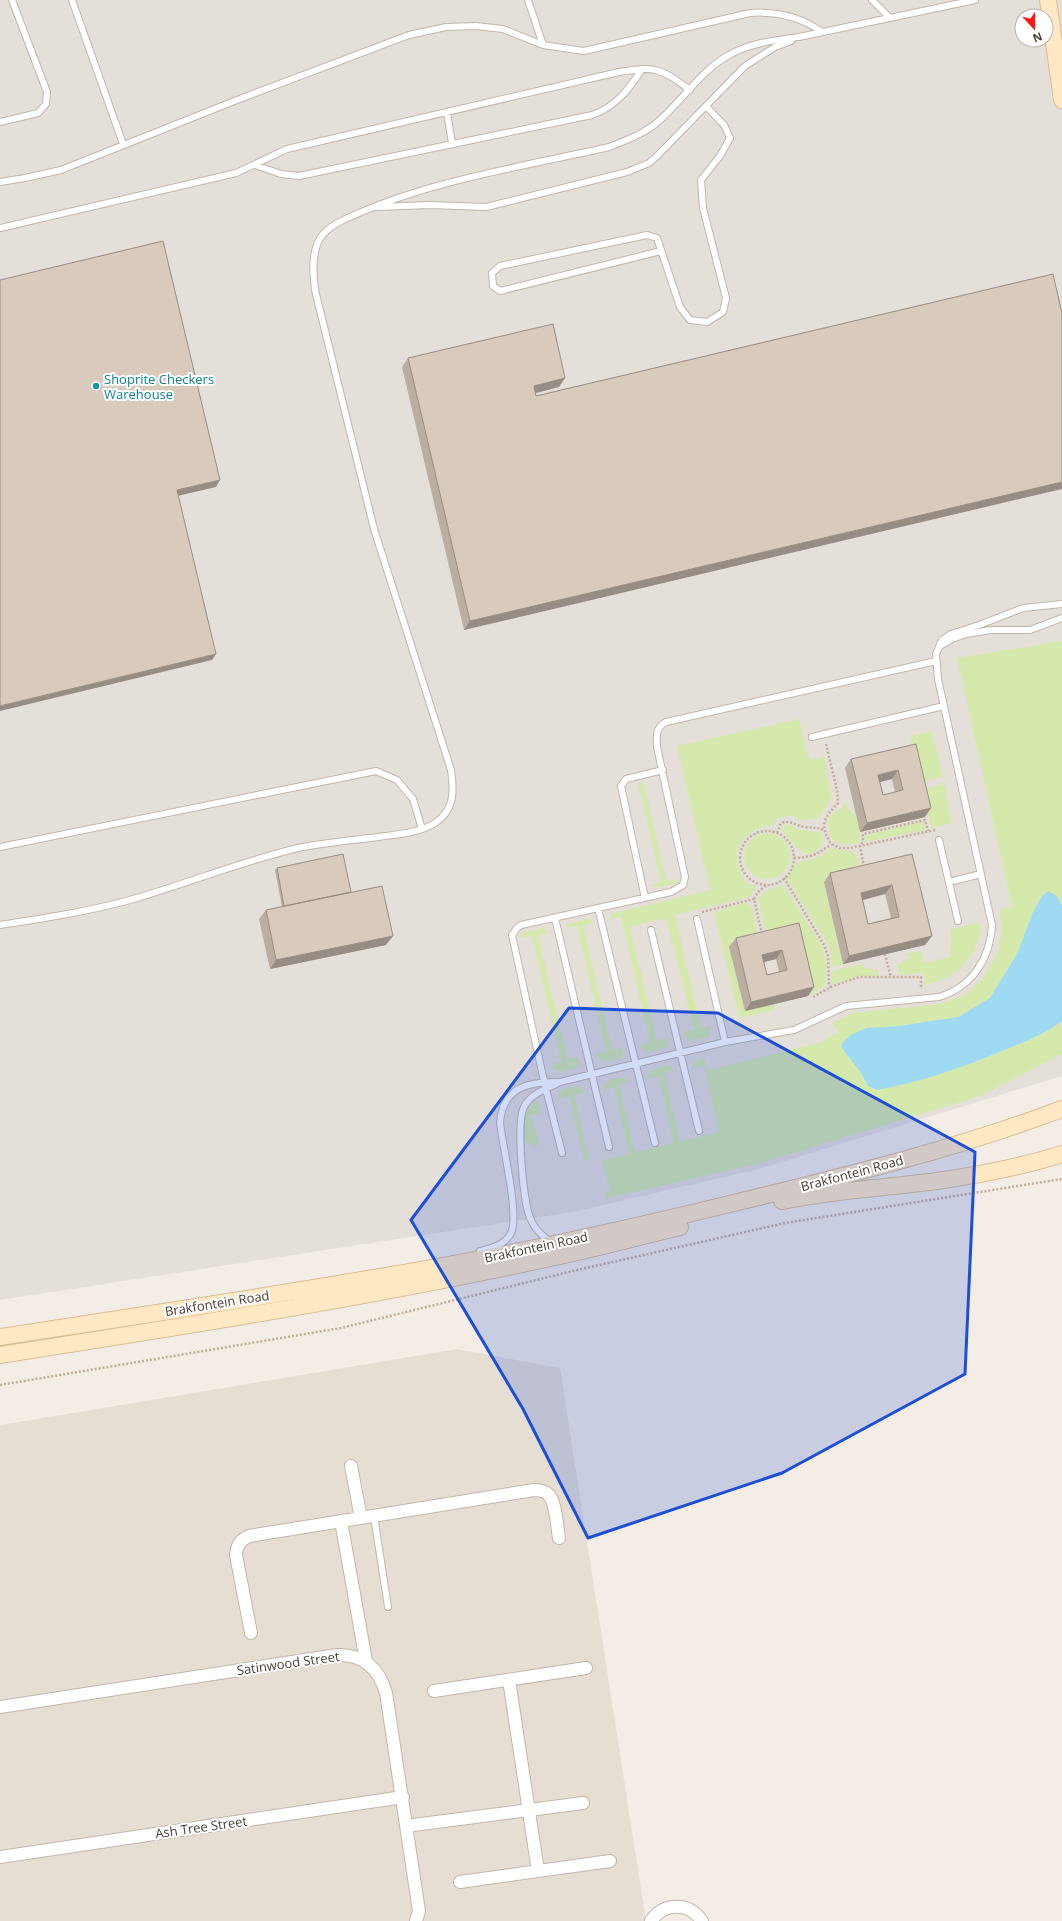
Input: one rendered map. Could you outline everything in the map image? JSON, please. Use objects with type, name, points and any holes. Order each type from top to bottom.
[{"type":"street","points":[[1048,0],[1062,100]]},
{"type":"street","name":"Brakfontein Road","points":[[0,1337],[229,1302],[446,1265],[553,1244],[837,1178],[938,1149],[1062,1109]]},
{"type":"street","name":"Brakfontein Road","points":[[0,1355],[232,1319],[442,1280],[556,1257],[786,1200],[976,1175],[1026,1165],[1062,1154]]},
{"type":"street","points":[[0,1345],[71,1335],[79,1337],[85,1342]]},
{"type":"street","points":[[352,1466],[361,1518]]},
{"type":"street","points":[[251,1633],[236,1555],[237,1546],[242,1540],[249,1536],[534,1490],[542,1490],[549,1495],[552,1502],[559,1538]]},
{"type":"street","points":[[340,1521],[366,1661],[377,1672],[386,1693],[420,1918]]},
{"type":"street","name":"Satinwood Street","points":[[0,1707],[337,1656],[352,1656],[366,1661]]},
{"type":"street","points":[[434,1690],[586,1668]]},
{"type":"street","points":[[508,1680],[538,1871]]},
{"type":"street","name":"Ash Tree Street","points":[[0,1857],[403,1798]]},
{"type":"street","points":[[406,1826],[583,1803]]},
{"type":"street","points":[[460,1882],[610,1861]]},
{"type":"street","points":[[651,1921],[665,1908],[674,1906],[683,1906],[692,1910],[702,1921]]},
{"type":"lane","points":[[0,122],[38,113],[46,104],[47,92],[12,0]]},
{"type":"lane","points":[[72,0],[123,144]]},
{"type":"lane","points":[[528,0],[543,45]]},
{"type":"lane","points":[[872,0],[889,17]]},
{"type":"lane","points":[[0,925],[73,914],[135,899],[248,861],[300,848],[399,834],[422,829],[435,823],[445,815],[452,804],[454,788],[451,770],[374,530],[320,312],[313,277],[317,243],[325,232],[340,221],[372,208],[448,183],[609,147],[631,139],[659,121],[715,64],[741,49],[775,40],[799,37],[975,0]]},
{"type":"lane","points":[[0,182],[61,170],[123,144],[409,35],[446,28],[476,26],[503,29],[543,45],[592,50],[718,19],[764,12],[782,13],[799,18],[812,24],[822,32]]},
{"type":"lane","points":[[372,208],[430,205],[486,207],[627,172],[649,162],[657,156],[751,62],[775,47],[799,37]]},
{"type":"lane","points":[[0,228],[236,173],[287,149],[619,72],[642,69],[659,70],[690,90]]},
{"type":"lane","points":[[255,165],[281,174],[299,176],[600,112],[621,97],[642,69]]},
{"type":"lane","points":[[661,250],[500,291],[492,286],[492,273],[500,266],[647,235],[658,238],[680,307],[690,320],[707,322],[723,312],[726,298],[703,208],[701,180],[720,156],[730,138],[724,125],[706,106]]},
{"type":"lane","points":[[447,113],[452,143]]},
{"type":"lane","points":[[553,1244],[534,1227],[527,1211],[520,1124],[523,1108],[534,1096],[560,1082],[725,1042],[794,1030],[846,1006],[928,999],[946,995],[960,988],[980,967],[990,939],[991,919],[944,706],[936,661],[942,640],[951,634],[979,625],[1015,610],[1062,604]]},
{"type":"lane","points":[[940,646],[966,634],[991,630],[1030,630],[1062,618]]},
{"type":"lane","points":[[562,1153],[544,1081],[512,935],[521,925],[645,898],[677,890],[683,885],[685,881],[657,747],[657,733],[661,724],[936,661]]},
{"type":"lane","points":[[812,737],[944,706]]},
{"type":"lane","points":[[645,898],[621,786],[626,780],[662,770]]},
{"type":"lane","points":[[0,847],[376,771],[397,780],[413,799],[422,829]]},
{"type":"lane","points":[[939,840],[958,920]]},
{"type":"lane","points":[[949,882],[981,874]]},
{"type":"lane","points":[[598,908],[655,1143]]},
{"type":"lane","points":[[555,918],[609,1147]]},
{"type":"lane","points":[[698,919],[725,1042]]},
{"type":"lane","points":[[651,930],[699,1131]]},
{"type":"lane","points":[[446,1265],[468,1254],[492,1248],[502,1243],[512,1232],[513,1209],[502,1136],[501,1112],[507,1098],[523,1086],[544,1081],[560,1082]]},
{"type":"lane","points":[[374,1516],[388,1606]]},
{"type":"path","points":[[824,734],[837,790],[838,803],[828,813],[824,830],[831,844],[840,848],[860,846],[937,830],[939,840]]},
{"type":"path","points":[[866,872],[860,846],[863,841],[863,834],[926,820],[928,831]]},
{"type":"path","points":[[777,833],[781,822],[786,821],[824,830]]},
{"type":"path","points":[[764,831],[777,833],[787,840],[794,858],[790,871],[784,878],[776,883],[767,885],[758,884],[747,876],[741,864],[740,855],[743,846],[748,839],[764,831]]},
{"type":"path","points":[[794,858],[809,857],[821,853],[831,844]]},
{"type":"path","points":[[784,878],[824,945],[828,956],[830,988]]},
{"type":"path","points":[[763,939],[754,899],[758,892],[767,885]]},
{"type":"path","points":[[698,919],[696,913],[754,899]]},
{"type":"path","points":[[885,954],[891,977]]},
{"type":"path","points":[[813,997],[830,988],[859,977],[922,977],[921,988],[926,988]]},
{"type":"path","points":[[0,1385],[341,1328],[574,1271],[784,1223],[1062,1179]]},
{"type":"highlighted area","points":[[569,1008],[718,1013],[975,1152],[965,1374],[782,1473],[588,1538],[523,1409],[411,1220]]},
{"type":"shaded area","points":[[0,0],[1062,0],[1062,1076],[759,1169],[573,1212],[0,1300]]},
{"type":"shaded area","points":[[457,1349],[560,1368],[646,1921],[0,1921],[0,1425]]},
{"type":"green space","points":[[1062,641],[1062,906],[1057,896],[1048,891],[1042,896],[1033,912],[1017,954],[990,998],[958,1017],[899,1026],[867,1028],[841,1047],[861,1073],[868,1086],[877,1090],[925,1079],[971,1063],[1033,1038],[1062,1021],[1062,1054],[980,1096],[757,1164],[606,1198],[605,1193],[610,1191],[602,1160],[629,1154],[614,1087],[603,1089],[606,1082],[613,1078],[622,1078],[629,1081],[619,1085],[635,1152],[673,1143],[659,1076],[648,1078],[648,1074],[650,1072],[661,1067],[670,1066],[674,1071],[664,1074],[680,1142],[719,1132],[704,1066],[693,1069],[694,1062],[704,1057],[707,1070],[818,1043],[838,1032],[832,1023],[852,1013],[939,1004],[965,995],[983,978],[998,953],[1001,930],[1000,909],[1012,907],[957,658]]},
{"type":"green space","points":[[799,719],[808,756],[812,760],[824,757],[832,795],[827,806],[817,819],[800,820],[788,815],[778,818],[772,826],[757,829],[745,837],[738,848],[737,856],[742,877],[745,881],[756,887],[750,897],[675,915],[701,1028],[711,1025],[709,1037],[690,1041],[686,1038],[683,1032],[694,1029],[666,918],[630,927],[657,1040],[667,1038],[667,1047],[646,1052],[642,1049],[641,1045],[650,1042],[621,917],[611,919],[610,915],[613,913],[710,890],[677,746]]},
{"type":"green space","points":[[932,731],[943,777],[920,782],[910,736]]},
{"type":"green space","points":[[638,783],[644,783],[666,881],[678,879],[676,884],[655,888],[651,885],[661,882]]},
{"type":"green space","points":[[944,784],[952,823],[931,828],[923,789]]},
{"type":"green space","points":[[847,804],[859,823],[859,843],[838,843],[831,836],[829,831],[829,816],[842,808],[842,805]]},
{"type":"green space","points":[[923,822],[925,830],[864,842],[865,835]]},
{"type":"green space","points":[[787,824],[799,830],[821,832],[823,839],[822,845],[814,853],[803,853],[782,832],[781,828]]},
{"type":"green space","points":[[767,833],[780,837],[786,843],[790,856],[786,869],[780,875],[767,879],[754,875],[748,869],[744,856],[748,843],[754,837]]},
{"type":"green space","points":[[831,848],[853,852],[856,854],[860,864],[824,882],[843,965],[832,967],[830,965],[831,955],[826,941],[787,879],[795,864],[819,857]]},
{"type":"green space","points":[[783,885],[822,946],[826,959],[826,982],[824,986],[808,996],[793,932],[767,938],[758,900],[765,891]]},
{"type":"green space","points":[[747,903],[753,908],[758,940],[729,947],[745,1011],[773,1004],[775,1010],[739,1018],[714,912]]},
{"type":"green space","points":[[589,918],[593,923],[583,926],[612,1050],[623,1048],[623,1057],[617,1060],[603,1061],[597,1058],[596,1054],[606,1052],[577,926],[567,928],[566,925]]},
{"type":"green space","points":[[977,923],[981,925],[975,948],[963,966],[955,972],[946,978],[924,985],[924,973],[900,975],[897,965],[910,958],[906,953],[921,951],[924,963],[950,957],[951,929]]},
{"type":"green space","points":[[544,928],[548,933],[538,936],[567,1059],[578,1057],[579,1062],[578,1067],[571,1070],[558,1071],[552,1068],[551,1064],[561,1062],[532,936],[521,938],[521,935],[524,932]]},
{"type":"green space","points":[[864,964],[865,968],[878,970],[879,976],[857,976],[834,984],[831,982],[832,972],[834,970]]},
{"type":"green space","points":[[582,1087],[584,1093],[574,1095],[589,1159],[584,1160],[569,1096],[557,1099],[561,1091],[566,1088]]},
{"type":"green space","points":[[538,1100],[541,1113],[531,1115],[539,1144],[537,1147],[526,1142],[524,1118],[532,1104]]},
{"type":"water","points":[[1048,891],[1057,896],[1062,906],[1062,1021],[1026,1041],[956,1069],[925,1079],[877,1090],[868,1086],[861,1073],[841,1047],[843,1042],[852,1034],[867,1028],[899,1026],[958,1017],[990,998],[1017,954],[1033,912],[1042,896]]},
{"type":"building","name":"Shoprite Checkers Warehouse","points":[[163,241],[220,480],[177,490],[216,654],[0,706],[0,280]]},
{"type":"building","points":[[1053,274],[1062,313],[1062,482],[470,621],[408,358],[553,324],[565,378],[534,386],[536,396]]},
{"type":"building","points":[[916,744],[931,808],[867,823],[851,759]],"holes":[[[898,770],[903,790],[883,795],[878,775]]]},
{"type":"building","points":[[343,854],[351,892],[284,906],[277,868]]},
{"type":"building","points":[[912,854],[932,936],[849,956],[830,873]],"holes":[[[892,885],[899,917],[868,924],[861,893]]]},
{"type":"building","points":[[382,886],[393,936],[276,960],[266,910]]},
{"type":"building","points":[[799,923],[814,987],[751,1002],[736,938]],"holes":[[[782,950],[787,970],[767,975],[762,955]]]},
{"type":"place","name":"Shoprite Checkers Warehouse","points":[[96,386]]}]
